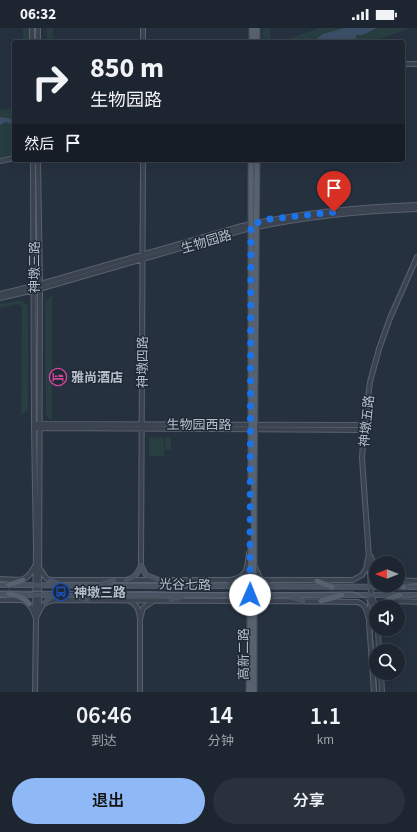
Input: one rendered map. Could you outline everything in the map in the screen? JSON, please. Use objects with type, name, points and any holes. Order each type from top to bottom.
[{"type":"main road","points":[[252,28],[252,40]]},
{"type":"main road","points":[[257,28],[257,40]]},
{"type":"main road","name":"高新二路","points":[[251,162],[253,225],[254,558],[252,587]]},
{"type":"main road","name":"高新二路","points":[[253,225],[257,162]]},
{"type":"main road","name":"高新二路","points":[[253,426],[251,540],[254,692]]},
{"type":"main road","points":[[126,580],[136,576],[141,565]]},
{"type":"main road","points":[[141,565],[146,575],[159,580]]},
{"type":"main road","points":[[225,586],[238,581],[243,576]]},
{"type":"main road","points":[[9,585],[23,580]]},
{"type":"main road","points":[[50,580],[66,586]]},
{"type":"main road","points":[[96,586],[114,580]]},
{"type":"main road","points":[[198,580],[216,586]]},
{"type":"main road","points":[[264,580],[272,587]]},
{"type":"main road","points":[[317,581],[332,587]]},
{"type":"main road","name":"光谷七路","points":[[0,585],[369,587]]},
{"type":"main road","name":"光谷七路","points":[[405,587],[417,587]]},
{"type":"main road","name":"光谷七路","points":[[0,594],[56,596],[146,594],[417,595]]},
{"type":"main road","points":[[9,594],[25,598],[29,604]]},
{"type":"main road","points":[[171,600],[187,595]]},
{"type":"main road","points":[[225,595],[236,598],[242,602]]},
{"type":"main road","points":[[261,603],[271,596],[277,595]]},
{"type":"main road","points":[[288,595],[303,601]]},
{"type":"main road","points":[[321,601],[344,595]]},
{"type":"main road","points":[[388,600],[400,595]]},
{"type":"main road","points":[[45,603],[50,598],[56,596]]},
{"type":"main road","points":[[73,596],[88,600]]},
{"type":"main road","name":"高新二路","points":[[249,692],[252,614]]},
{"type":"street","points":[[32,28],[32,40]]},
{"type":"street","points":[[38,28],[38,40]]},
{"type":"street","points":[[143,28],[143,40]]},
{"type":"street","points":[[405,64],[417,64]]},
{"type":"street","points":[[0,161],[12,158]]},
{"type":"street","name":"神墩三路","points":[[33,162],[37,566],[35,692]]},
{"type":"street","name":"神墩三路","points":[[36,426],[39,287],[38,162]]},
{"type":"street","name":"神墩四路","points":[[141,565],[143,162]]},
{"type":"street","name":"生物园路","points":[[0,294],[39,287],[270,219],[381,206],[417,205]]},
{"type":"street","name":"生物园路","points":[[253,225],[381,210],[417,209]]},
{"type":"street","name":"神墩五路","points":[[369,556],[362,458],[370,382],[379,349],[390,318],[417,257]]},
{"type":"street","name":"生物园路","points":[[0,298],[34,288]]},
{"type":"street","name":"生物园西路","points":[[36,426],[253,426],[364,428]]},
{"type":"street","points":[[0,579],[23,580],[29,576],[37,566],[46,578],[50,580],[237,579],[243,576],[246,569],[251,540]]},
{"type":"street","points":[[369,549],[371,556]]},
{"type":"street","points":[[345,587],[352,584],[366,569],[369,549]]},
{"type":"street","points":[[254,558],[257,574],[264,580],[348,581],[362,575]]},
{"type":"street","points":[[405,580],[417,580]]},
{"type":"street","points":[[344,595],[360,599],[367,609],[369,623]]},
{"type":"street","name":"神墩五路","points":[[371,595],[373,600]]},
{"type":"street","name":"神墩五路","points":[[371,595],[371,600]]},
{"type":"street","points":[[0,600],[22,600],[29,604],[36,615],[45,603],[55,600],[239,601],[242,602],[252,614],[261,603],[267,601],[358,602],[363,604]]},
{"type":"street","points":[[130,600],[137,606],[140,619],[140,692]]},
{"type":"street","points":[[140,619],[143,608],[154,600]]},
{"type":"street","points":[[405,602],[417,602]]},
{"type":"street","name":"神墩五路","points":[[370,636],[374,692]]},
{"type":"street","points":[[381,680],[382,692]]},
{"type":"green space","points":[[23,28],[30,28],[30,40],[23,40]]},
{"type":"green space","points":[[47,28],[53,28],[53,40],[47,40]]},
{"type":"green space","points":[[263,28],[270,28],[270,40],[262,40]]},
{"type":"green space","points":[[319,28],[410,28],[377,40],[286,40]]},
{"type":"green space","points":[[12,107],[12,154],[0,157],[0,110]]},
{"type":"green space","points":[[52,295],[52,419],[49,419],[46,414],[45,303]]},
{"type":"green space","points":[[22,300],[28,306],[28,409],[21,416],[22,307],[18,304],[0,308],[0,304]]},
{"type":"green space","points":[[149,437],[164,438],[164,456],[149,456]]},
{"type":"green space","points":[[165,437],[171,437],[171,450],[165,450]]},
{"type":"water","points":[[344,28],[377,28],[362,35],[356,35],[356,38],[352,40],[315,40],[323,34]]},
{"type":"water","points":[[0,117],[12,119],[12,124],[6,122],[0,125]]},
{"type":"tram line","points":[[0,591],[254,593],[353,592],[364,598],[370,607],[377,692]]},
{"type":"place","name":"雅尚酒店","points":[[58,377]]},
{"type":"place","name":"神墩三路","points":[[61,592]]},
{"type":"route","points":[[250,595],[251,228],[256,227],[256,223],[270,219],[334,212]]}]
